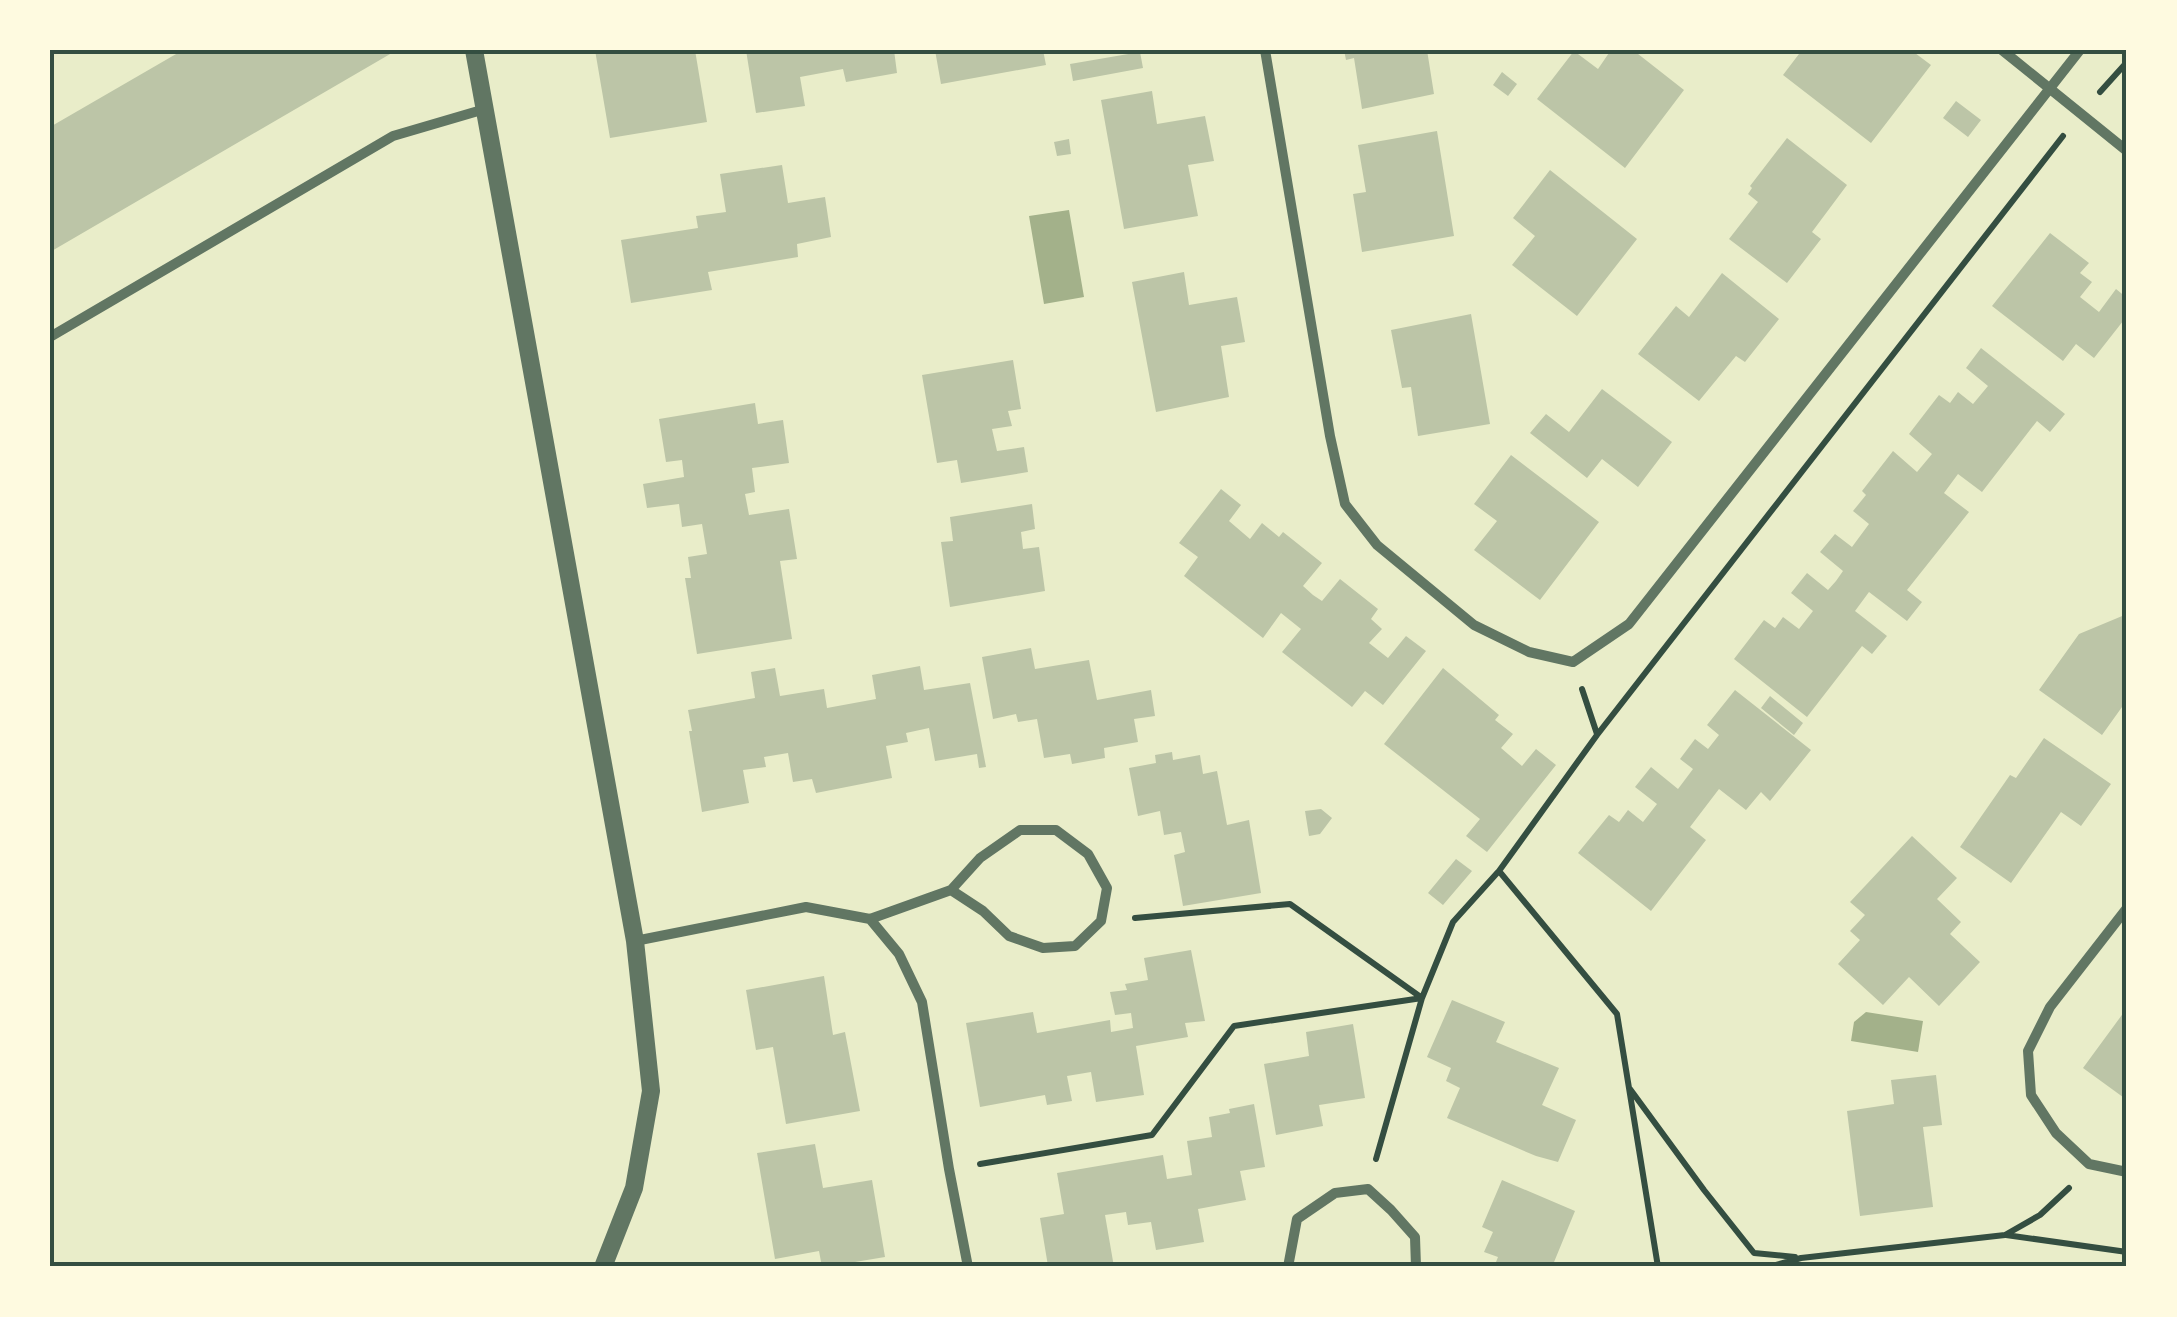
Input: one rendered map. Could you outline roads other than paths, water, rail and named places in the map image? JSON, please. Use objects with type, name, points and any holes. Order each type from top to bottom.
[{"type":"street","points":[[474,50],[635,941],[651,1092],[634,1188],[603,1267]]},
{"type":"street","points":[[1265,50],[1345,504],[1376,545],[1474,625],[1529,652],[1572,662],[1629,624],[2080,50]]},
{"type":"street","points":[[2002,50],[2127,151]]},
{"type":"street","points":[[50,337],[392,136],[485,109]]},
{"type":"street","points":[[635,941],[806,907],[870,919],[950,890],[980,858],[1020,830],[1056,830],[1088,854],[1107,888],[1100,921],[1075,946],[1043,948],[1009,936],[983,911],[950,890]]},
{"type":"street","points":[[2127,908],[2050,1008],[2028,1051],[2031,1095],[2056,1133],[2089,1164],[2127,1172]]},
{"type":"street","points":[[870,919],[899,954],[922,1002],[968,1267]]},
{"type":"street","points":[[1288,1267],[1297,1219],[1334,1193],[1368,1190],[1415,1237],[1416,1267]]}]
